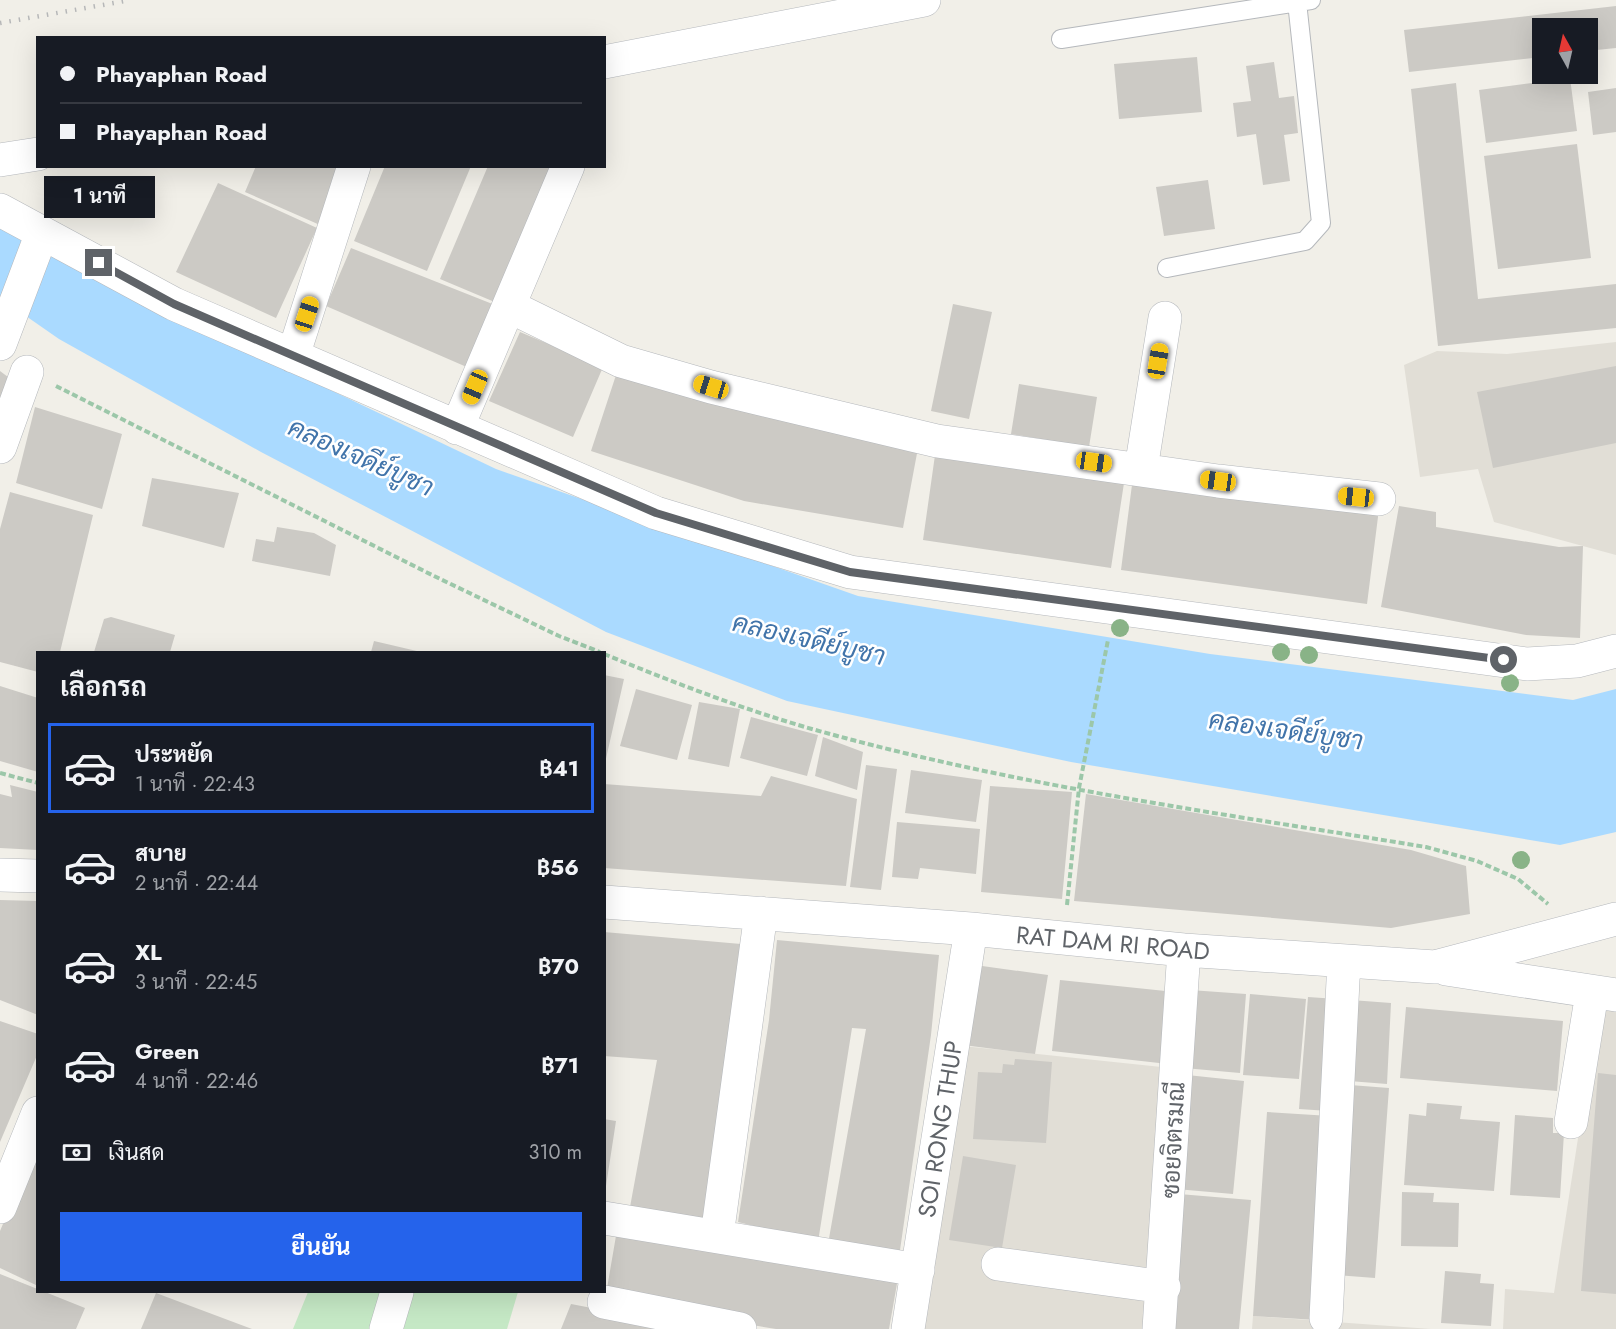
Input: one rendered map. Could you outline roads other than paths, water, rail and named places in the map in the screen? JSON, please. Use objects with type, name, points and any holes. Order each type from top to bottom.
[{"type":"street","points":[[607,67],[924,0]]},
{"type":"street","points":[[0,160],[36,154]]},
{"type":"street","points":[[293,356],[353,168]]},
{"type":"street","points":[[458,428],[567,168]]},
{"type":"street","points":[[0,210],[38,244],[656,513],[850,572],[1527,664],[1577,661],[1616,651]]},
{"type":"street","points":[[1,342],[38,244]]},
{"type":"street","points":[[509,306],[621,361],[711,387],[937,441],[1379,499]]},
{"type":"street","points":[[1141,469],[1165,318]]},
{"type":"street","points":[[0,447],[27,372]]},
{"type":"street","points":[[0,875],[36,876]]},
{"type":"street","name":"RAT DAM RI ROAD","points":[[606,902],[971,929],[1184,950],[1435,967],[1616,919]]},
{"type":"street","points":[[717,1236],[761,913]]},
{"type":"street","name":"SOI RONG THUP","points":[[908,1329],[971,929]]},
{"type":"street","name":"ซอยจิตรมณี","points":[[1159,1329],[1164,1287],[1184,950]]},
{"type":"street","points":[[1326,1318],[1344,961]]},
{"type":"street","points":[[1435,967],[1604,994],[1571,1122]]},
{"type":"street","points":[[0,1207],[36,1118]]},
{"type":"street","points":[[606,1218],[918,1270]]},
{"type":"street","points":[[998,1264],[1164,1287]]},
{"type":"street","points":[[386,1329],[397,1293]]},
{"type":"street","points":[[604,1302],[740,1329]]},
{"type":"lane","points":[[1061,39],[1304,1],[1321,223],[1305,241],[1167,268]]},
{"type":"water","name":"คลองเจดีย์บูชา","points":[[0,219],[87,274],[496,469],[858,596],[1210,654],[1573,700],[1616,689],[1616,832],[1560,845],[1071,762],[787,701],[606,632],[261,452],[59,339],[0,298]]},
{"type":"railway","points":[[0,23],[131,0]]}]
